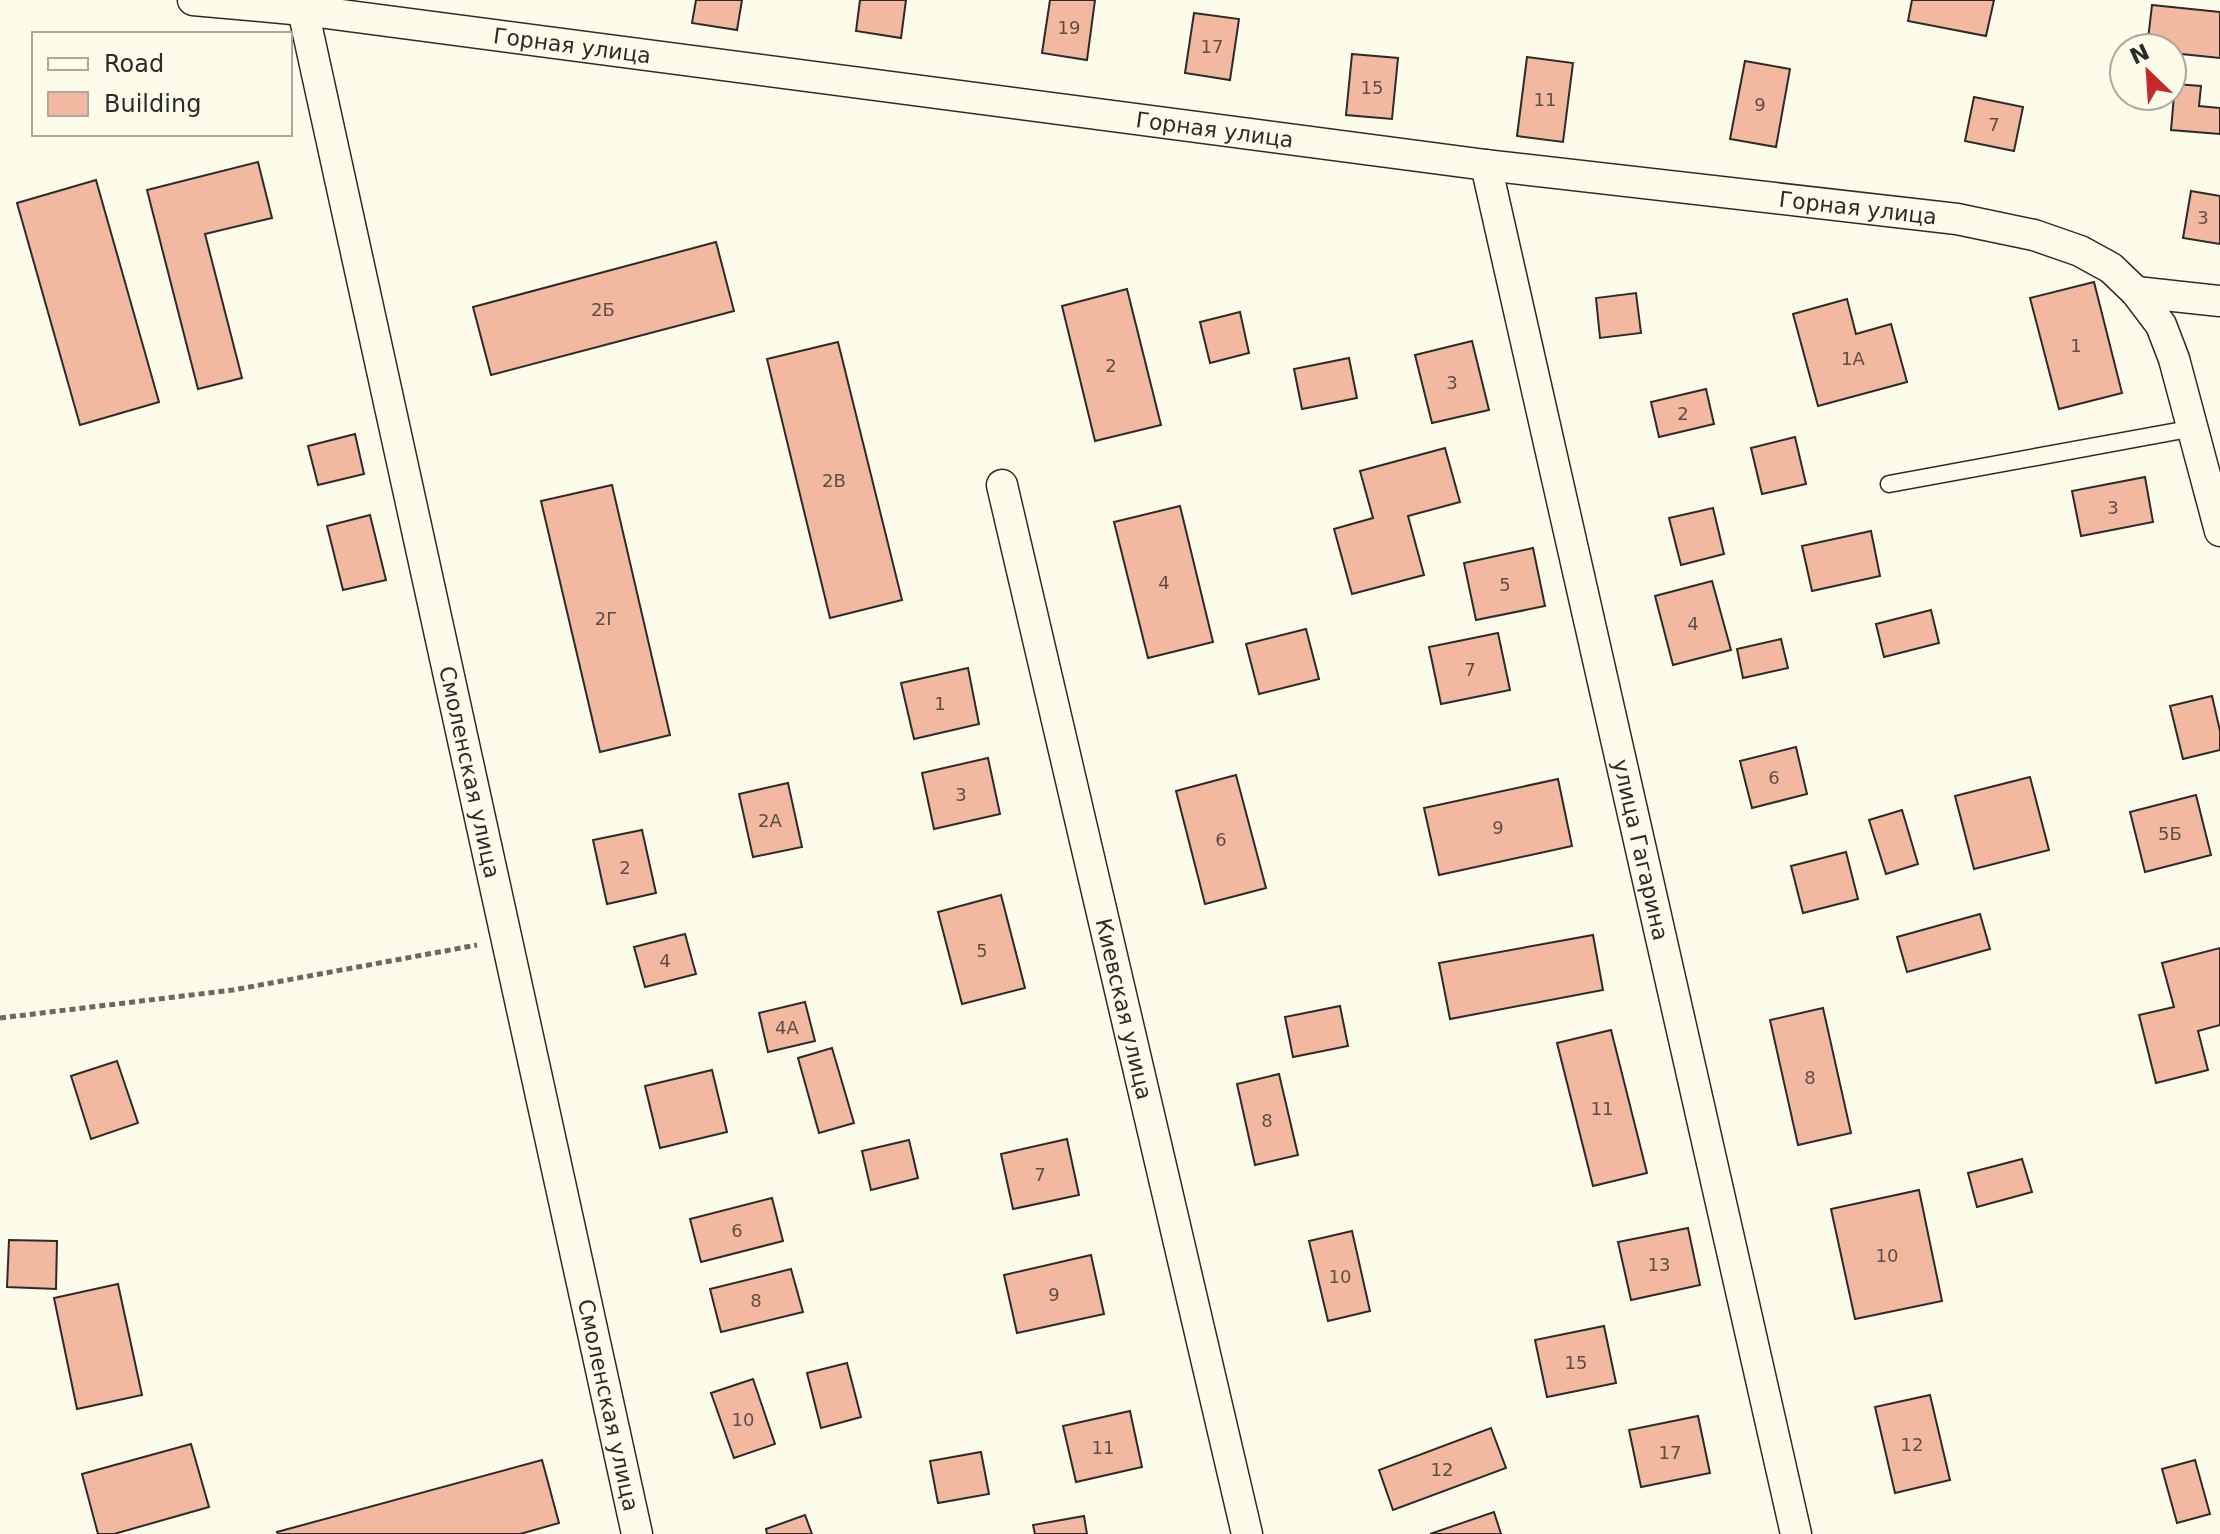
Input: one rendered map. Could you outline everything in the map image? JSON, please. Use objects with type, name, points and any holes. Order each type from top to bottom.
[{"type":"street","name":"Горная улица","points":[[193,0],[303,10],[1486,165],[1957,219],[2034,235],[2080,251],[2111,268],[2136,292],[2161,325],[2194,428],[2220,531]]},
{"type":"street","name":"Смоленская улица","points":[[303,10],[637,1534]]},
{"type":"street","name":"улица Гагарина","points":[[1486,165],[1796,1534]]},
{"type":"street","points":[[2136,292],[2220,301]]},
{"type":"street","name":"Киевская улица","points":[[1002,485],[1247,1534]]},
{"type":"lane","points":[[1889,484],[2194,428]]},
{"type":"path","points":[[0,1018],[233,990],[507,940]]},
{"type":"building","points":[[696,0],[742,0],[737,30],[692,23]]},
{"type":"building","points":[[860,0],[906,0],[901,38],[856,31]]},
{"type":"building","points":[[1050,0],[1095,0],[1087,60],[1042,53]]},
{"type":"building","points":[[1912,0],[1994,0],[1986,36],[1908,21]]},
{"type":"building","points":[[2152,5],[2220,12],[2220,58],[2188,55],[2188,32],[2149,32]]},
{"type":"building","points":[[1194,13],[1239,19],[1230,80],[1185,73]]},
{"type":"building","points":[[1352,54],[1398,58],[1392,119],[1346,115]]},
{"type":"building","points":[[1527,57],[1573,63],[1563,142],[1517,136]]},
{"type":"building","points":[[1745,61],[1790,69],[1776,147],[1730,139]]},
{"type":"building","points":[[2188,85],[2201,86],[2199,106],[2220,108],[2220,134],[2171,130],[2173,112],[2188,112]]},
{"type":"building","points":[[1974,97],[2023,107],[2014,151],[1965,141]]},
{"type":"building","points":[[258,162],[272,218],[205,234],[242,378],[198,389],[147,190]]},
{"type":"building","points":[[96,180],[159,402],[80,425],[17,203]]},
{"type":"building","points":[[2191,191],[2220,196],[2220,244],[2183,238]]},
{"type":"building","points":[[716,242],[734,311],[491,375],[473,307]]},
{"type":"building","points":[[2094,282],[2122,393],[2059,409],[2030,298]]},
{"type":"building","points":[[1127,289],[1161,425],[1095,441],[1062,306]]},
{"type":"building","points":[[1636,293],[1641,333],[1600,338],[1596,298]]},
{"type":"building","points":[[1847,299],[1856,334],[1891,324],[1907,382],[1818,406],[1793,314]]},
{"type":"building","points":[[1240,312],[1249,353],[1210,363],[1200,322]]},
{"type":"building","points":[[1472,341],[1489,410],[1432,423],[1415,355]]},
{"type":"building","points":[[838,342],[902,600],[830,618],[767,359]]},
{"type":"building","points":[[1349,358],[1357,398],[1302,409],[1294,369]]},
{"type":"building","points":[[1706,389],[1714,424],[1659,437],[1651,402]]},
{"type":"building","points":[[355,434],[364,474],[318,485],[308,446]]},
{"type":"building","points":[[1795,437],[1806,484],[1762,494],[1751,448]]},
{"type":"building","points":[[1445,448],[1460,502],[1408,516],[1424,575],[1352,594],[1334,529],[1373,518],[1360,471]]},
{"type":"building","points":[[2145,477],[2153,522],[2081,536],[2072,491]]},
{"type":"building","points":[[612,485],[670,735],[600,752],[541,501]]},
{"type":"building","points":[[1180,506],[1213,642],[1148,658],[1114,522]]},
{"type":"building","points":[[1713,508],[1724,554],[1681,565],[1669,518]]},
{"type":"building","points":[[370,515],[386,580],[343,590],[327,526]]},
{"type":"building","points":[[1871,531],[1880,576],[1812,591],[1802,546]]},
{"type":"building","points":[[1533,548],[1545,606],[1476,620],[1464,563]]},
{"type":"building","points":[[1712,581],[1731,650],[1673,665],[1655,596]]},
{"type":"building","points":[[1931,610],[1939,643],[1884,657],[1876,624]]},
{"type":"building","points":[[1306,629],[1319,679],[1259,694],[1246,644]]},
{"type":"building","points":[[1498,633],[1510,690],[1441,704],[1429,647]]},
{"type":"building","points":[[1781,639],[1788,668],[1743,678],[1737,649]]},
{"type":"building","points":[[968,668],[979,724],[914,739],[901,683]]},
{"type":"building","points":[[2212,696],[2220,731],[2220,750],[2183,759],[2170,706]]},
{"type":"building","points":[[1796,747],[1807,794],[1752,808],[1740,761]]},
{"type":"building","points":[[988,758],[1000,814],[934,829],[922,773]]},
{"type":"building","points":[[1236,775],[1266,888],[1205,904],[1176,791]]},
{"type":"building","points":[[2030,777],[2049,850],[1974,869],[1955,796]]},
{"type":"building","points":[[1558,779],[1572,846],[1439,875],[1424,808]]},
{"type":"building","points":[[788,783],[802,847],[753,857],[739,794]]},
{"type":"building","points":[[2196,795],[2211,855],[2145,872],[2130,812]]},
{"type":"building","points":[[1902,810],[1918,864],[1886,874],[1869,820]]},
{"type":"building","points":[[642,830],[656,893],[607,904],[593,840]]},
{"type":"building","points":[[1846,852],[1858,899],[1803,913],[1791,866]]},
{"type":"building","points":[[1001,895],[1025,988],[962,1004],[938,912]]},
{"type":"building","points":[[1980,914],[1990,949],[1907,972],[1897,937]]},
{"type":"building","points":[[685,934],[696,974],[645,987],[634,947]]},
{"type":"building","points":[[1593,935],[1603,990],[1450,1019],[1439,963]]},
{"type":"building","points":[[2220,948],[2220,1025],[2198,1031],[2208,1070],[2156,1083],[2139,1015],[2174,1007],[2162,963]]},
{"type":"building","points":[[805,1002],[815,1041],[768,1052],[759,1013]]},
{"type":"building","points":[[1340,1006],[1348,1046],[1293,1057],[1285,1017]]},
{"type":"building","points":[[1823,1008],[1851,1133],[1798,1145],[1770,1020]]},
{"type":"building","points":[[1611,1030],[1647,1173],[1593,1186],[1557,1043]]},
{"type":"building","points":[[832,1048],[854,1123],[819,1133],[798,1058]]},
{"type":"building","points":[[117,1061],[138,1123],[91,1139],[71,1076]]},
{"type":"building","points":[[712,1070],[727,1132],[660,1148],[645,1086]]},
{"type":"building","points":[[1279,1074],[1298,1155],[1255,1165],[1237,1084]]},
{"type":"building","points":[[1067,1139],[1079,1195],[1013,1209],[1001,1154]]},
{"type":"building","points":[[909,1140],[918,1178],[871,1190],[862,1151]]},
{"type":"building","points":[[2022,1159],[2032,1192],[1977,1207],[1968,1173]]},
{"type":"building","points":[[1919,1190],[1942,1301],[1855,1319],[1831,1209]]},
{"type":"building","points":[[772,1198],[783,1241],[701,1262],[690,1219]]},
{"type":"building","points":[[1688,1228],[1700,1285],[1631,1300],[1618,1242]]},
{"type":"building","points":[[1352,1231],[1370,1311],[1328,1321],[1309,1241]]},
{"type":"building","points":[[9,1240],[57,1241],[56,1289],[7,1287]]},
{"type":"building","points":[[1091,1255],[1104,1314],[1017,1333],[1004,1275]]},
{"type":"building","points":[[791,1269],[803,1312],[721,1332],[710,1289]]},
{"type":"building","points":[[118,1284],[142,1395],[77,1409],[54,1298]]},
{"type":"building","points":[[1604,1326],[1616,1383],[1547,1397],[1535,1340]]},
{"type":"building","points":[[847,1363],[861,1417],[821,1428],[807,1373]]},
{"type":"building","points":[[753,1379],[775,1444],[734,1458],[711,1393]]},
{"type":"building","points":[[1930,1395],[1950,1480],[1895,1493],[1875,1407]]},
{"type":"building","points":[[1130,1411],[1142,1467],[1076,1482],[1063,1426]]},
{"type":"building","points":[[1698,1416],[1710,1473],[1641,1487],[1629,1430]]},
{"type":"building","points":[[1491,1428],[1506,1468],[1393,1510],[1379,1470]]},
{"type":"building","points":[[191,1444],[209,1507],[114,1534],[98,1534],[82,1474]]},
{"type":"building","points":[[981,1452],[989,1494],[938,1503],[930,1461]]},
{"type":"building","points":[[542,1460],[559,1523],[520,1534],[277,1532]]},
{"type":"building","points":[[2195,1460],[2210,1514],[2177,1523],[2162,1469]]},
{"type":"building","points":[[1494,1512],[1501,1534],[1430,1534]]},
{"type":"building","points":[[805,1515],[812,1534],[767,1534],[766,1529]]},
{"type":"building","points":[[1084,1516],[1087,1534],[1035,1534],[1033,1525]]}]
